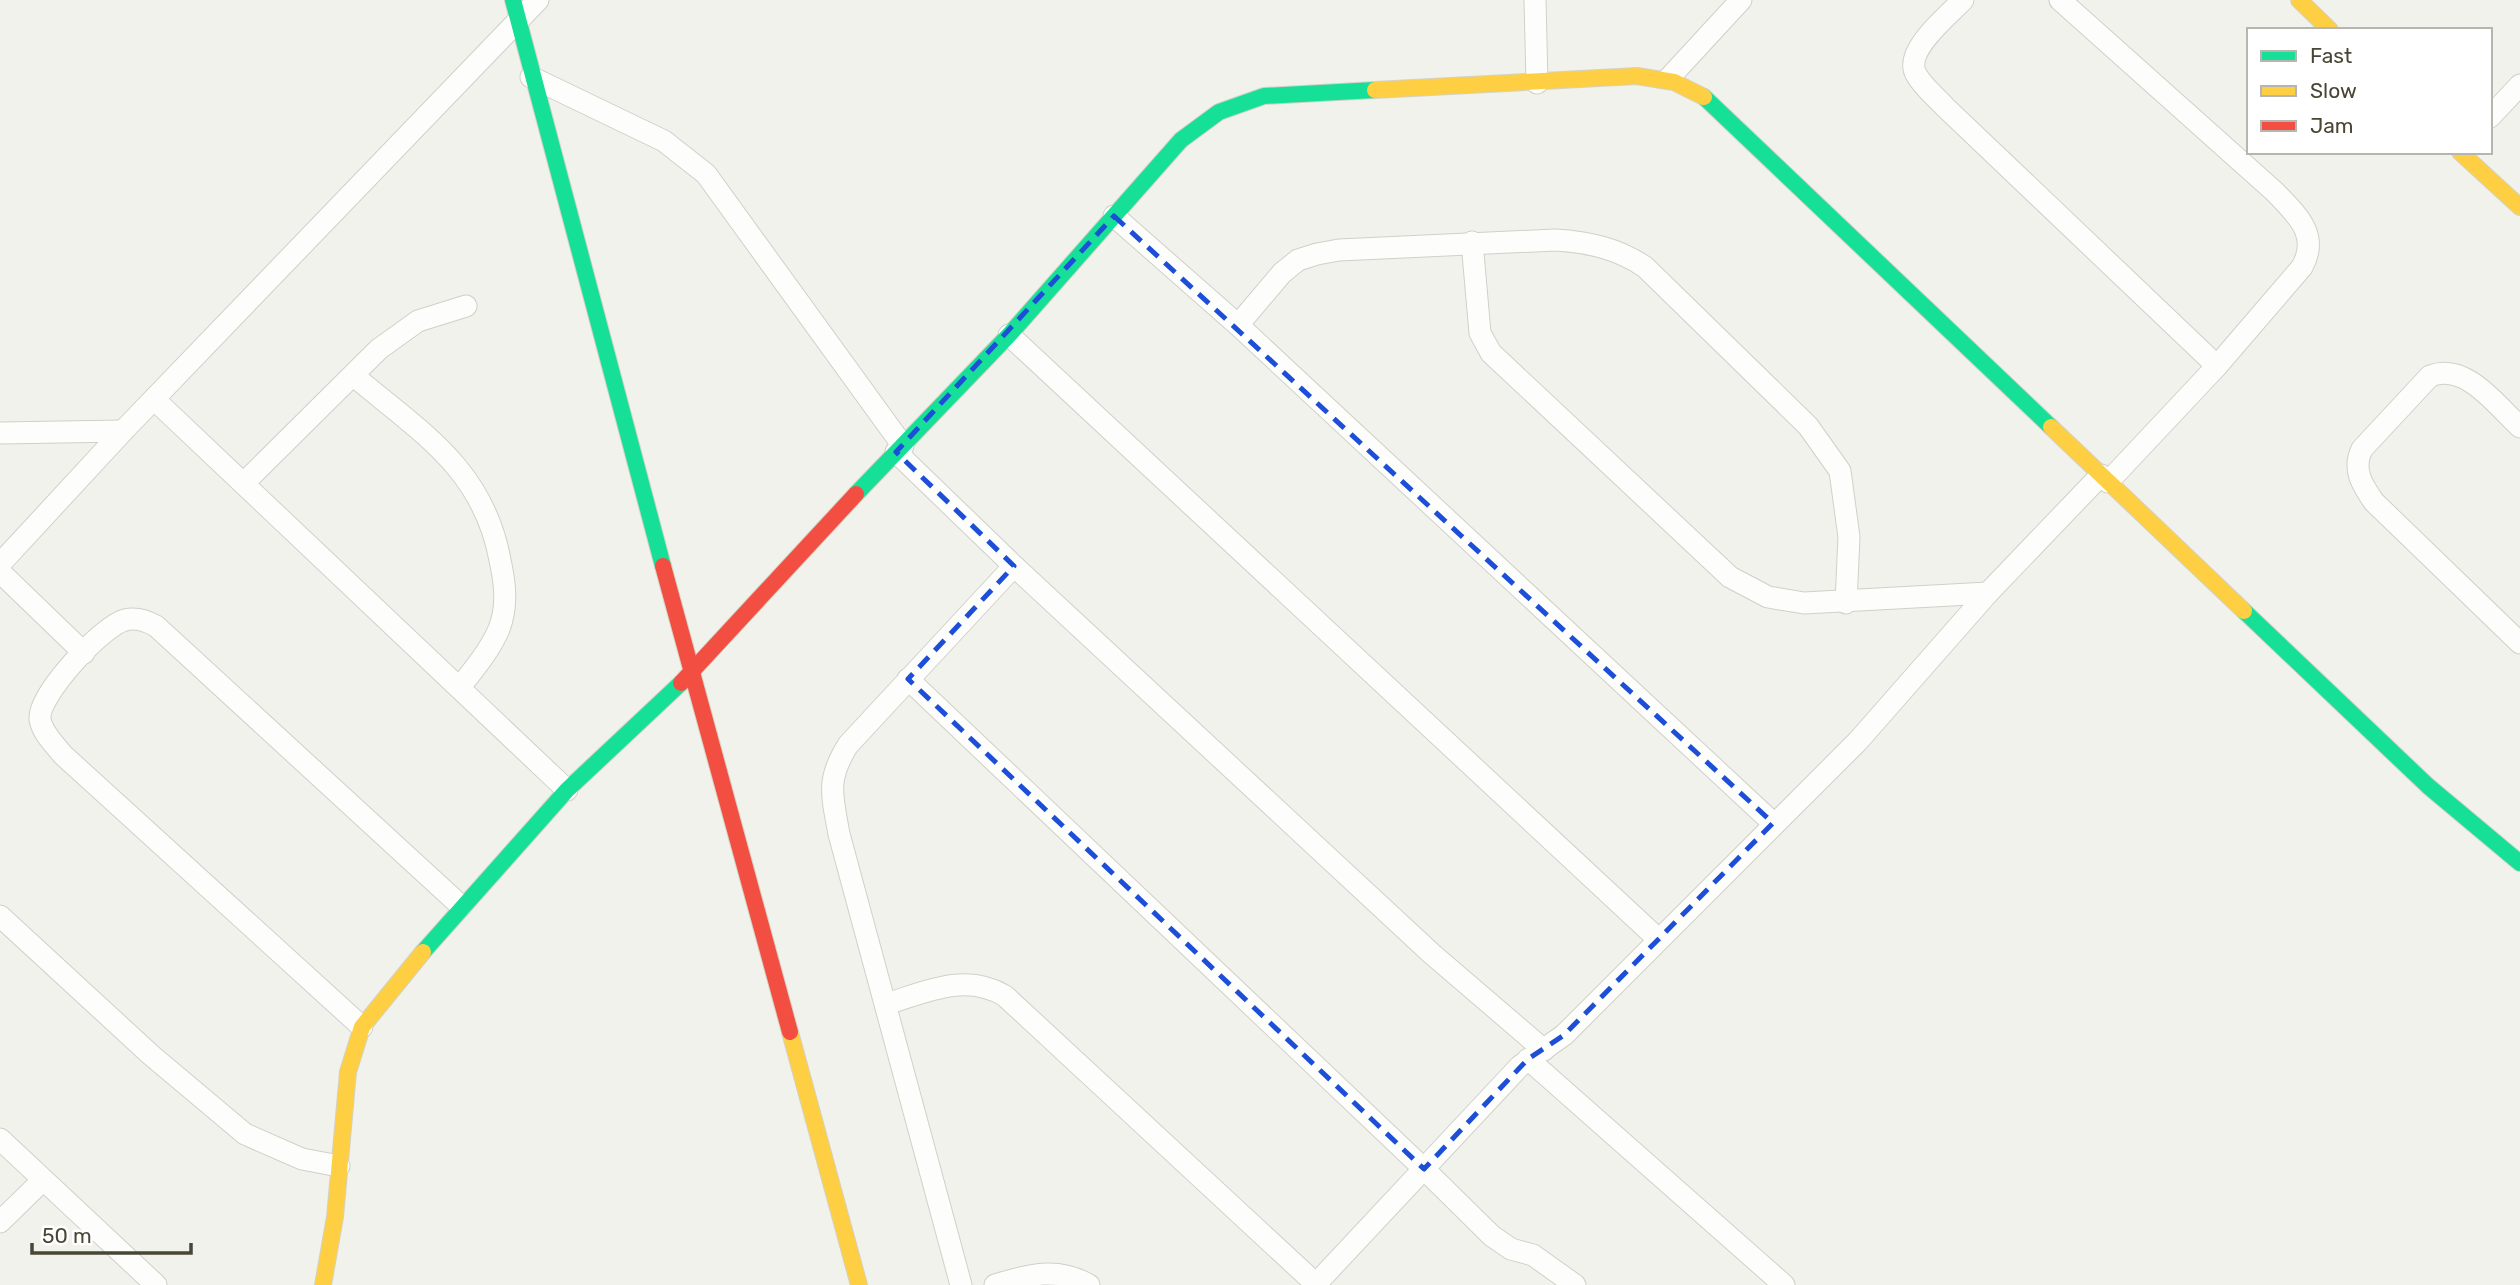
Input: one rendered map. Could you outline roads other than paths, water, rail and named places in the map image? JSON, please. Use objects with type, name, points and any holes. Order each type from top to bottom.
[{"type":"street","points":[[0,564],[517,10],[538,0]]},
{"type":"street","points":[[1535,0],[1537,83]]},
{"type":"street","points":[[1669,78],[1741,0]]},
{"type":"street","points":[[1963,0],[1919,48],[1913,62],[1916,75],[1945,107],[2217,366]]},
{"type":"street","points":[[886,1004],[950,985],[982,985],[1005,996],[1316,1285],[1424,1169],[1536,1055],[1564,1035],[1773,823],[1858,741],[1988,593],[2217,366],[2302,267],[2309,254],[2310,238],[2305,227],[2275,192],[2060,0]]},
{"type":"street","points":[[2299,0],[2328,28]]},
{"type":"street","points":[[517,10],[531,76],[859,1285]]},
{"type":"street","points":[[531,76],[664,141],[706,174],[788,284],[900,449],[1014,566],[1784,1285]]},
{"type":"street","points":[[323,1285],[335,1217],[348,1072],[362,1027],[461,906],[567,790],[692,673],[798,554],[1009,335],[1181,140],[1200,124],[1237,103],[1264,96],[1626,76],[1669,78],[1701,95],[2428,786],[2520,863]]},
{"type":"street","points":[[2492,115],[2520,85]]},
{"type":"street","points":[[2462,154],[2520,208]]},
{"type":"street","points":[[1114,216],[1238,325],[1773,823]]},
{"type":"street","points":[[1472,242],[1480,333],[1501,366],[1730,577],[1768,597],[1804,603],[1846,603],[1988,593]]},
{"type":"street","points":[[1238,325],[1262,293],[1298,260],[1339,250],[1472,242],[1580,242],[1628,255],[1645,267],[1808,426],[1840,471],[1849,537],[1846,603]]},
{"type":"street","points":[[244,483],[379,349],[418,321],[466,306]]},
{"type":"street","points":[[1009,335],[1658,939]]},
{"type":"street","points":[[2520,427],[2473,383],[2449,371],[2440,372],[2430,376],[2362,449],[2357,459],[2363,486],[2374,502],[2520,643]]},
{"type":"street","points":[[354,376],[455,462],[487,510],[496,537],[506,602],[499,628],[484,656],[460,687]]},
{"type":"street","points":[[155,400],[567,790]]},
{"type":"street","points":[[0,433],[123,431]]},
{"type":"street","points":[[961,1285],[839,834],[831,783],[834,767],[848,745],[1014,566]]},
{"type":"street","points":[[0,572],[84,653]]},
{"type":"street","points":[[362,1027],[63,755],[44,731],[41,708],[49,692],[84,653],[107,631],[124,620],[133,619],[156,626],[461,906]]},
{"type":"street","points":[[908,679],[1492,1236],[1511,1249],[1533,1255],[1575,1285]]},
{"type":"street","points":[[0,916],[151,1055],[245,1134],[302,1159],[339,1166]]},
{"type":"street","points":[[0,1139],[155,1285]]},
{"type":"street","points":[[0,1222],[42,1181]]},
{"type":"street","points":[[995,1285],[1051,1272],[1074,1276],[1088,1285]]}]
